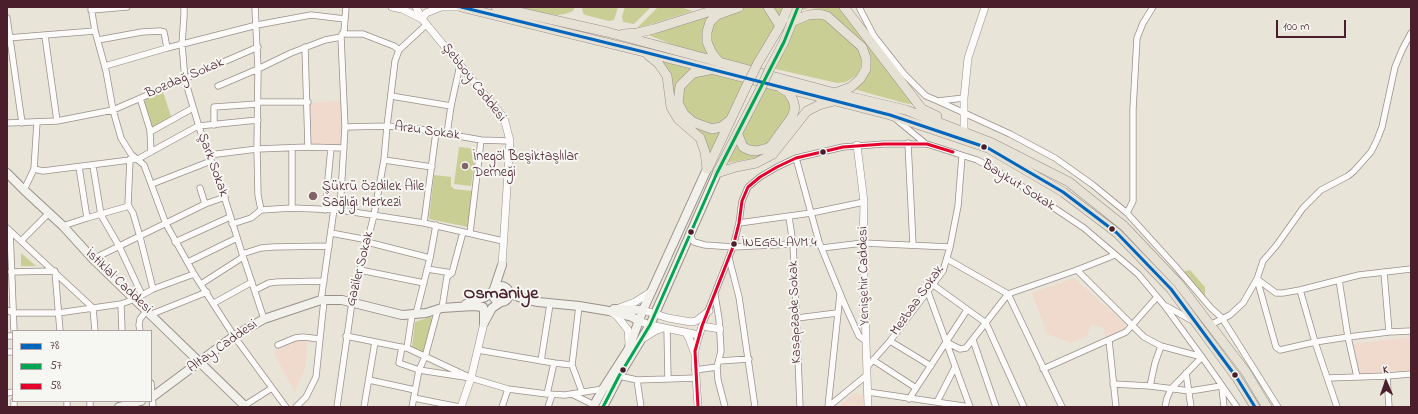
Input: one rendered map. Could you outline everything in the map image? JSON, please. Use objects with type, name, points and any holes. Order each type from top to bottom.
[{"type":"highway","points":[[461,7],[780,87],[906,110],[992,143]]},
{"type":"highway","points":[[496,7],[617,34],[720,63],[835,97],[988,148],[1064,192],[1117,233],[1171,289],[1237,378],[1255,407]]},
{"type":"highway","points":[[617,34],[636,33],[654,29],[724,7]]},
{"type":"highway","points":[[720,63],[712,53],[707,42],[707,32],[710,22],[716,15],[739,7]]},
{"type":"highway","points":[[768,7],[780,26]]},
{"type":"highway","points":[[707,169],[758,63],[780,26],[788,7]]},
{"type":"highway","points":[[717,173],[738,135],[784,42],[798,7]]},
{"type":"highway","points":[[844,7],[922,109],[1069,182],[1124,226],[1179,284],[1246,372],[1267,407]]},
{"type":"highway","points":[[717,173],[756,163],[773,154],[807,111],[851,87],[860,79],[866,69],[866,58],[862,47],[827,16],[819,14],[808,15],[791,22]]},
{"type":"highway","points":[[644,52],[658,63],[667,76],[671,107],[678,119],[700,138],[705,152],[707,169]]},
{"type":"highway","points":[[712,69],[693,73],[680,86],[678,103],[684,114],[693,122],[706,127],[712,129],[721,127],[729,121]]},
{"type":"highway","points":[[738,135],[743,147],[749,150],[756,151],[771,146],[792,117],[795,108],[793,100],[788,92],[780,87]]},
{"type":"main road","points":[[594,406],[628,350],[643,310],[707,169]]},
{"type":"main road","name":"İstiklal Caddesi","points":[[7,173],[64,226],[93,259],[139,297],[149,312],[244,406]]},
{"type":"main road","points":[[603,407],[619,376],[650,325],[717,173]]},
{"type":"main road","points":[[502,265],[494,290],[494,298],[502,301],[538,302]]},
{"type":"main road","points":[[461,306],[483,307],[486,309],[492,308],[507,298],[502,265]]},
{"type":"main road","points":[[461,306],[485,297],[499,286],[524,299],[550,304],[643,310]]},
{"type":"main road","points":[[484,324],[483,302],[485,297]]},
{"type":"main road","name":"Altay Caddesi","points":[[152,398],[234,336],[264,319],[322,300],[342,300],[402,315],[461,306]]},
{"type":"main road","points":[[583,307],[609,311],[632,317],[639,321]]},
{"type":"main road","points":[[484,324],[492,308]]},
{"type":"main road","points":[[119,407],[137,402]]},
{"type":"street","points":[[127,7],[91,8],[105,66],[113,110],[121,138],[131,154],[144,165],[166,224],[194,274],[234,336],[286,407]]},
{"type":"street","name":"Şark Sokak","points":[[184,7],[182,44],[185,80],[198,126],[224,197],[242,256],[264,319]]},
{"type":"street","points":[[255,7],[258,48],[258,120],[256,149],[258,195],[261,210]]},
{"type":"street","points":[[296,407],[306,397],[316,377],[324,281],[331,233],[337,209],[345,127],[342,36],[346,7]]},
{"type":"street","points":[[392,7],[402,9],[424,22]]},
{"type":"street","points":[[416,7],[424,22]]},
{"type":"street","points":[[218,86],[305,47],[342,36],[363,34],[394,46],[399,50],[424,22],[426,13],[441,7],[461,7]]},
{"type":"street","points":[[858,7],[874,36],[904,74],[926,96],[1010,134],[1055,158],[1093,185],[1127,213],[1211,308],[1222,318],[1278,407]]},
{"type":"street","points":[[964,129],[964,98],[968,58],[985,7]]},
{"type":"street","points":[[1127,213],[1133,201],[1133,110],[1137,38],[1143,23],[1154,7]]},
{"type":"street","points":[[105,66],[167,48],[257,25],[311,15],[345,19]]},
{"type":"street","points":[[7,18],[22,123]]},
{"type":"street","name":"Şebboy Caddesi","points":[[424,22],[504,118],[510,141],[502,265]]},
{"type":"street","points":[[9,37],[45,36],[96,31]]},
{"type":"street","points":[[98,40],[142,32],[160,31],[164,32],[167,48]]},
{"type":"street","points":[[1210,325],[1230,315],[1243,303],[1257,279],[1263,261],[1276,246],[1303,208],[1321,190],[1348,176],[1354,171],[1370,152],[1382,127],[1395,67],[1411,34]]},
{"type":"street","points":[[45,36],[57,121]]},
{"type":"street","points":[[305,47],[308,102],[308,147]]},
{"type":"street","name":"Bozdağ Sokak","points":[[7,123],[57,121],[113,110],[258,48]]},
{"type":"street","name":"Gaziler Sokak","points":[[337,407],[352,302],[374,215],[384,160],[395,61],[399,50]]},
{"type":"street","points":[[447,134],[451,106],[460,65]]},
{"type":"street","points":[[391,96],[451,106]]},
{"type":"street","points":[[140,98],[150,132],[151,152]]},
{"type":"street","points":[[938,101],[964,98]]},
{"type":"street","points":[[214,125],[214,107],[258,103],[308,102]]},
{"type":"street","points":[[150,132],[193,108]]},
{"type":"street","points":[[890,115],[927,144]]},
{"type":"street","points":[[34,169],[43,171],[93,166],[130,159],[138,159],[198,126],[258,120]]},
{"type":"street","points":[[24,190],[34,169],[37,122]]},
{"type":"street","name":"Arzu Sokak","points":[[345,127],[387,126],[412,128],[481,140],[510,141]]},
{"type":"street","points":[[424,223],[436,132]]},
{"type":"street","points":[[470,233],[481,140]]},
{"type":"street","points":[[908,143],[913,244]]},
{"type":"street","name":"Baykut Sokak","points":[[701,330],[733,247],[739,223],[742,201],[748,187],[760,177],[796,158],[824,150],[857,145],[908,143],[927,144],[977,160],[1023,187],[1084,228],[1138,274],[1164,305],[1237,407]]},
{"type":"street","name":"Yenişehir Caddesi","points":[[857,145],[864,202],[868,407]]},
{"type":"street","points":[[152,184],[210,158],[256,149],[308,147],[344,148]]},
{"type":"street","points":[[292,148],[292,208]]},
{"type":"street","points":[[325,210],[330,148]]},
{"type":"street","name":"Mezbaa Sokak","points":[[867,367],[890,341],[943,271],[950,247],[958,206],[962,156]]},
{"type":"street","points":[[796,158],[819,242],[858,336],[866,341]]},
{"type":"street","points":[[130,159],[129,207],[133,212],[153,289]]},
{"type":"street","points":[[384,160],[432,167]]},
{"type":"street","points":[[93,166],[101,215],[119,246],[139,297]]},
{"type":"street","points":[[79,167],[87,218]]},
{"type":"street","points":[[200,188],[205,204]]},
{"type":"street","points":[[93,259],[205,204],[224,197]]},
{"type":"street","points":[[739,223],[789,217],[864,202]]},
{"type":"street","points":[[64,226],[87,218],[129,207]]},
{"type":"street","points":[[232,224],[251,218],[261,210],[292,208],[325,210],[337,209],[424,223],[503,240]]},
{"type":"street","points":[[21,241],[49,213]]},
{"type":"street","points":[[175,242],[230,217]]},
{"type":"street","name":"Kasapzade Sokak","points":[[789,217],[793,244],[800,407]]},
{"type":"street","points":[[436,226],[424,284],[399,363],[419,370],[471,378],[508,389],[549,395],[572,394],[603,389]]},
{"type":"street","points":[[9,229],[93,308],[95,330]]},
{"type":"street","points":[[9,229],[11,272],[10,312],[14,330]]},
{"type":"street","points":[[412,407],[419,370],[425,357],[440,309],[447,277],[452,273],[463,232]]},
{"type":"street","points":[[331,233],[368,241],[430,258]]},
{"type":"street","points":[[689,234],[694,242]]},
{"type":"street","points":[[188,262],[237,238]]},
{"type":"street","points":[[685,244],[694,242],[704,245],[733,247],[819,242]]},
{"type":"street","points":[[822,248],[864,243],[913,244],[950,247]]},
{"type":"street","points":[[201,284],[242,256],[261,248],[329,246]]},
{"type":"street","points":[[946,342],[960,349],[966,348],[1008,294],[1115,255]]},
{"type":"street","points":[[729,258],[739,297],[755,407]]},
{"type":"street","points":[[947,259],[1008,294],[1062,407]]},
{"type":"street","points":[[427,269],[452,273]]},
{"type":"street","points":[[360,270],[424,284]]},
{"type":"street","points":[[1077,270],[1144,337],[1160,346],[1202,357]]},
{"type":"street","points":[[1257,279],[1276,293],[1300,290],[1359,275],[1411,270]]},
{"type":"street","points":[[11,272],[55,271]]},
{"type":"street","points":[[55,271],[60,330]]},
{"type":"street","points":[[1384,272],[1389,332]]},
{"type":"street","points":[[10,312],[58,313],[121,304],[139,297],[153,289],[194,274]]},
{"type":"street","points":[[1257,279],[1276,347],[1280,350],[1315,342],[1348,337],[1411,331]]},
{"type":"street","points":[[1339,280],[1348,337],[1357,377]]},
{"type":"street","points":[[254,290],[277,282],[324,281]]},
{"type":"street","points":[[214,303],[252,282]]},
{"type":"street","points":[[932,284],[986,324],[1024,407]]},
{"type":"street","points":[[1300,290],[1315,342],[1337,407]]},
{"type":"street","points":[[140,330],[140,320],[149,312],[207,292]]},
{"type":"street","points":[[617,309],[635,302],[651,292]]},
{"type":"street","points":[[868,392],[970,407],[928,292]]},
{"type":"street","points":[[828,407],[840,293]]},
{"type":"street","points":[[714,294],[720,329],[721,351],[718,364],[718,380],[725,407]]},
{"type":"street","points":[[1043,369],[1126,332],[1157,297]]},
{"type":"street","points":[[660,302],[661,307],[668,318],[691,322],[696,321],[709,311]]},
{"type":"street","points":[[121,304],[122,330]]},
{"type":"street","points":[[541,360],[550,304]]},
{"type":"street","points":[[1164,305],[1198,325]]},
{"type":"street","points":[[582,392],[572,364],[583,307]]},
{"type":"street","points":[[643,310],[701,330]]},
{"type":"street","points":[[909,399],[967,310]]},
{"type":"street","points":[[609,311],[617,316],[628,330],[628,350]]},
{"type":"street","points":[[797,318],[837,313]]},
{"type":"street","points":[[639,321],[650,325],[686,332],[720,329]]},
{"type":"street","points":[[414,398],[460,407],[471,378],[484,324]]},
{"type":"street","points":[[642,339],[649,334],[665,328]]},
{"type":"street","points":[[665,328],[668,379]]},
{"type":"street","points":[[698,407],[695,351],[701,330]]},
{"type":"street","points":[[686,332],[695,356]]},
{"type":"street","points":[[346,336],[404,348],[459,371],[471,378]]},
{"type":"street","points":[[278,345],[295,338],[303,337],[320,339]]},
{"type":"street","points":[[973,340],[996,407]]},
{"type":"street","points":[[1109,340],[1116,407]]},
{"type":"street","points":[[890,341],[930,366]]},
{"type":"street","points":[[364,407],[375,342]]},
{"type":"street","points":[[1150,386],[1160,346]]},
{"type":"street","points":[[478,350],[554,363],[572,364]]},
{"type":"street","points":[[1165,407],[1171,389],[1202,357]]},
{"type":"street","points":[[695,370],[718,364],[749,359]]},
{"type":"street","points":[[872,360],[916,388]]},
{"type":"street","points":[[548,407],[554,363]]},
{"type":"street","points":[[937,402],[955,367]]},
{"type":"street","points":[[1186,373],[1190,391],[1191,407]]},
{"type":"street","points":[[1328,378],[1411,374]]},
{"type":"street","points":[[828,407],[867,375]]},
{"type":"street","points":[[619,376],[637,380],[696,378]]},
{"type":"street","points":[[1387,376],[1389,407]]},
{"type":"street","points":[[368,380],[415,390]]},
{"type":"street","points":[[637,380],[641,407]]},
{"type":"street","points":[[1114,384],[1150,386],[1190,391],[1221,386],[1224,407]]},
{"type":"street","points":[[244,406],[272,388]]},
{"type":"street","points":[[502,407],[508,389]]},
{"type":"street","points":[[572,394],[594,406]]},
{"type":"street","points":[[152,398],[153,407]]},
{"type":"shaded area","points":[[342,101],[343,139],[340,145],[311,145],[310,103]]},
{"type":"shaded area","points":[[1074,278],[1124,323],[1124,331],[1113,337],[1105,337],[1104,328],[1091,324],[1087,336],[1071,343],[1047,334],[1032,293]]},
{"type":"shaded area","points":[[1411,337],[1411,370],[1360,374],[1353,344]]},
{"type":"shaded area","points":[[304,338],[307,342],[306,365],[295,392],[273,352],[283,348],[283,345]]},
{"type":"shaded area","points":[[854,393],[863,395],[863,407],[838,407]]},
{"type":"green space","points":[[517,7],[575,7],[573,11],[558,15],[546,14]]},
{"type":"green space","points":[[582,7],[618,7],[614,20],[609,21],[585,15]]},
{"type":"green space","points":[[625,7],[651,7],[634,24],[623,22],[622,16]]},
{"type":"green space","points":[[658,7],[680,7],[693,11],[636,29]]},
{"type":"green space","points":[[724,7],[788,7],[755,71],[720,63],[648,35]]},
{"type":"green space","points":[[801,7],[840,7],[916,105],[850,88],[870,59],[831,13],[819,9],[809,8],[799,11]]},
{"type":"green space","points":[[808,18],[826,18],[858,49],[861,57],[861,67],[857,75],[846,82],[837,83],[771,68],[793,25]]},
{"type":"green space","points":[[644,52],[751,78],[707,169],[700,138],[678,119],[667,76]]},
{"type":"green space","points":[[764,82],[780,87],[795,108],[771,146],[749,150],[738,135]]},
{"type":"green space","points":[[163,92],[172,119],[153,129],[144,103],[147,98]]},
{"type":"green space","points":[[736,141],[742,149],[768,149],[763,155],[755,158],[726,163]]},
{"type":"green space","name":"İnegöl Beşiktaşlılar Derneği","points":[[459,147],[476,149],[471,186],[454,184]]},
{"type":"green space","points":[[434,175],[451,177],[451,186],[454,189],[472,191],[468,227],[429,219]]},
{"type":"green space","points":[[21,253],[36,266],[21,266]]},
{"type":"green space","points":[[1190,270],[1205,287],[1205,302],[1181,272]]},
{"type":"green space","points":[[498,289],[502,289],[504,290],[504,298],[498,299],[495,296],[495,292]]},
{"type":"green space","points":[[430,317],[433,318],[424,354],[412,347],[415,322]]},
{"type":"transit line","name":"78","points":[[461,7],[890,115],[988,148],[1063,192],[1117,233],[1171,289],[1237,378],[1255,407]]},
{"type":"transit line","name":"57","points":[[603,407],[619,376],[650,325],[717,173],[784,42],[798,7]]},
{"type":"transit line","name":"58","points":[[698,407],[695,351],[702,326],[733,247],[739,223],[742,201],[748,187],[760,177],[796,158],[843,147],[884,144],[927,144],[953,152]]},
{"type":"place","name":"İnegöl Beşiktaşlılar Derneği","points":[[465,166]]},
{"type":"place","name":"Şükrü Özdilek Aile Sağlığı Merkezi","points":[[313,196]]},
{"type":"place","name":"İNEGÖL AVM 4","points":[[734,244]]},
{"type":"district","name":"Osmaniye","points":[[501,295]]}]
